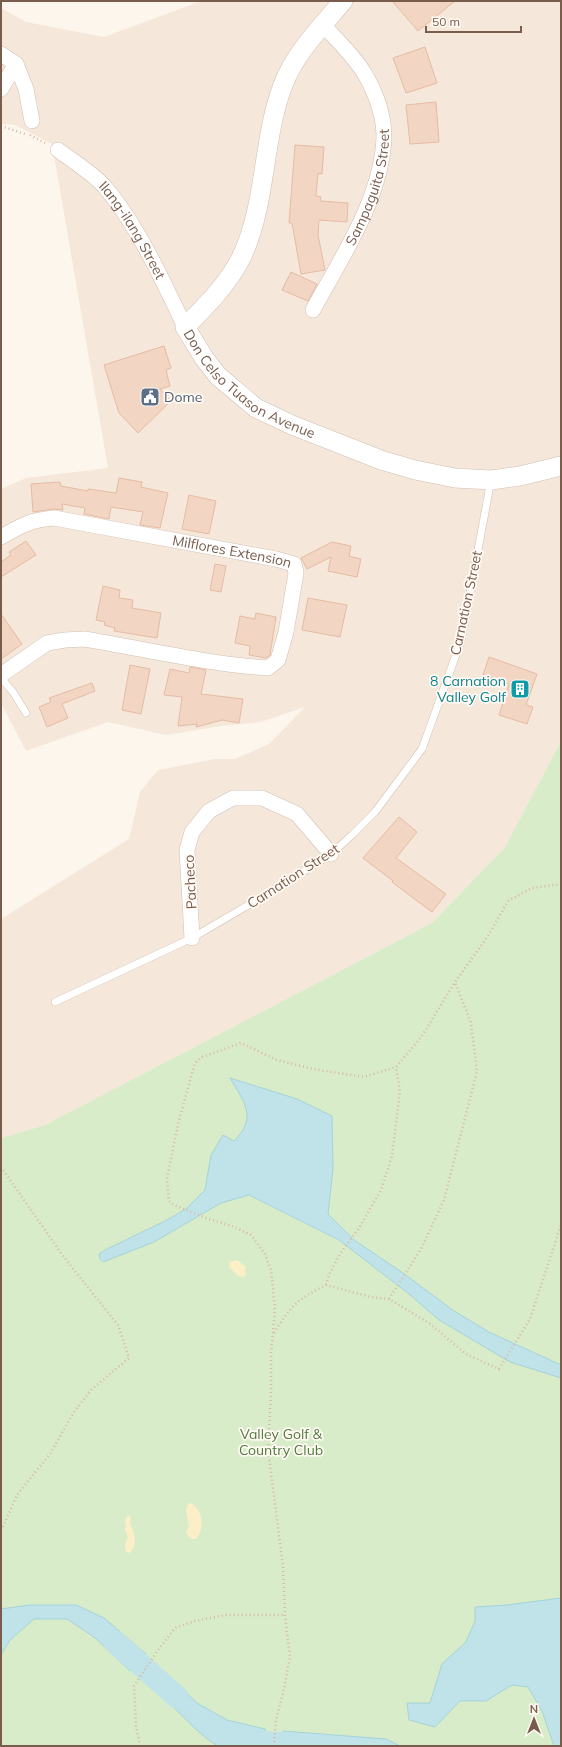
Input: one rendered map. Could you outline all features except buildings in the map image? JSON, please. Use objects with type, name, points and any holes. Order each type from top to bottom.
[{"type":"street","name":"Don Celso Tuason Avenue","points":[[343,1],[306,45],[284,84],[271,130],[252,228],[242,256],[228,279],[207,305],[185,327],[204,358],[218,376],[256,408],[271,417],[381,460],[415,470],[455,478],[491,480],[520,476],[561,466]]},
{"type":"street","name":"Sampaguita Street","points":[[313,310],[359,224],[373,191],[381,160],[384,136],[381,113],[366,76],[353,57],[324,25]]},
{"type":"street","points":[[1,54],[16,64],[26,89],[32,121]]},
{"type":"street","points":[[1,89],[16,64]]},
{"type":"street","name":"Ilang-ilang Street","points":[[58,150],[103,185],[121,209],[163,281],[185,327]]},
{"type":"street","name":"Milflores Extension","points":[[1,537],[34,520],[54,518],[276,558],[294,564],[296,573],[286,632],[278,660],[268,668],[213,661],[84,639],[47,643],[1,677]]},
{"type":"street","name":"Pacheco","points":[[192,938],[187,850],[192,832],[209,811],[234,798],[262,798],[297,814],[331,854]]},
{"type":"lane","name":"Carnation Street","points":[[55,1002],[192,938],[274,890],[331,854],[352,836],[375,812],[422,749],[461,641],[491,480]]},
{"type":"lane","points":[[1,677],[13,692],[26,713]]},
{"type":"path","points":[[1,126],[35,137],[58,150]]},
{"type":"path","points":[[274,1746],[276,1720],[290,1657],[285,1615],[283,1566],[268,1450],[274,1293],[271,1270],[265,1254],[251,1235],[232,1226],[206,1218],[169,1202],[167,1178],[179,1120],[195,1063],[202,1057],[241,1043],[277,1060],[328,1072],[364,1077],[396,1067],[422,1036],[455,982],[488,936],[508,902],[532,888],[561,884]]},
{"type":"path","points":[[389,1299],[421,1249],[444,1200],[477,1071],[470,1023],[455,982]]},
{"type":"path","points":[[326,1285],[329,1275],[340,1254],[359,1228],[381,1190],[392,1156],[400,1091],[396,1067]]},
{"type":"path","points":[[1,1167],[63,1256],[118,1326],[129,1358],[92,1389],[74,1412],[50,1454],[18,1495],[1,1531]]},
{"type":"path","points":[[273,1334],[290,1309],[305,1295],[326,1285],[371,1297],[389,1299],[429,1323],[466,1354],[499,1369],[530,1319],[561,1225]]},
{"type":"path","points":[[140,1746],[136,1726],[134,1686],[175,1628],[195,1621],[225,1615],[285,1615]]},
{"type":"shaded area","points":[[201,1],[561,1],[561,741],[505,847],[432,923],[45,1125],[1,1138],[1,919],[129,839],[140,792],[158,770],[215,759],[235,759],[269,744],[305,707],[261,722],[221,726],[166,735],[108,722],[26,751],[1,703],[1,489],[26,478],[108,468],[52,144],[15,125],[1,124],[1,8],[26,22],[104,37]]},
{"type":"green space","name":"Valley Golf & Country Club","points":[[561,741],[561,1746],[1,1746],[1,1138],[45,1125],[432,923],[505,847]]},
{"type":"sand","points":[[237,1260],[245,1266],[246,1275],[243,1277],[238,1276],[229,1267],[230,1262]]},
{"type":"sand","points":[[191,1503],[198,1510],[202,1525],[196,1539],[191,1539],[186,1533],[189,1526],[186,1511],[188,1504]]},
{"type":"sand","points":[[128,1515],[131,1518],[130,1524],[135,1539],[134,1547],[129,1553],[126,1552],[125,1545],[128,1537],[125,1530],[125,1520]]},
{"type":"water","points":[[230,1078],[297,1099],[332,1116],[333,1169],[328,1214],[354,1240],[403,1273],[454,1311],[489,1332],[561,1365],[561,1378],[510,1362],[439,1320],[409,1294],[339,1240],[249,1195],[221,1203],[154,1242],[103,1262],[100,1259],[99,1254],[186,1209],[205,1190],[211,1155],[223,1135],[234,1141],[241,1132],[247,1117],[244,1102]]},
{"type":"water","points":[[561,1598],[561,1746],[554,1746],[542,1711],[528,1687],[512,1685],[486,1701],[460,1701],[435,1727],[409,1720],[407,1703],[430,1703],[442,1664],[466,1642],[475,1621],[475,1607],[507,1605]]},
{"type":"water","points":[[29,1605],[76,1605],[104,1618],[146,1654],[130,1671],[94,1637],[67,1619],[34,1619],[10,1640],[1,1655],[1,1609]]},
{"type":"water","points":[[160,1668],[197,1703],[227,1720],[265,1729],[265,1746],[219,1746],[213,1743],[184,1717],[150,1682]]},
{"type":"water","points":[[283,1731],[386,1739],[400,1746],[283,1746]]},
{"type":"waterway","points":[[115,1642],[177,1697]]},
{"type":"waterway","points":[[236,1736],[256,1742],[323,1746]]},
{"type":"place","name":"Dome","points":[[150,397]]},
{"type":"place","name":"8 Carnation Valley Golf","points":[[520,689]]}]
